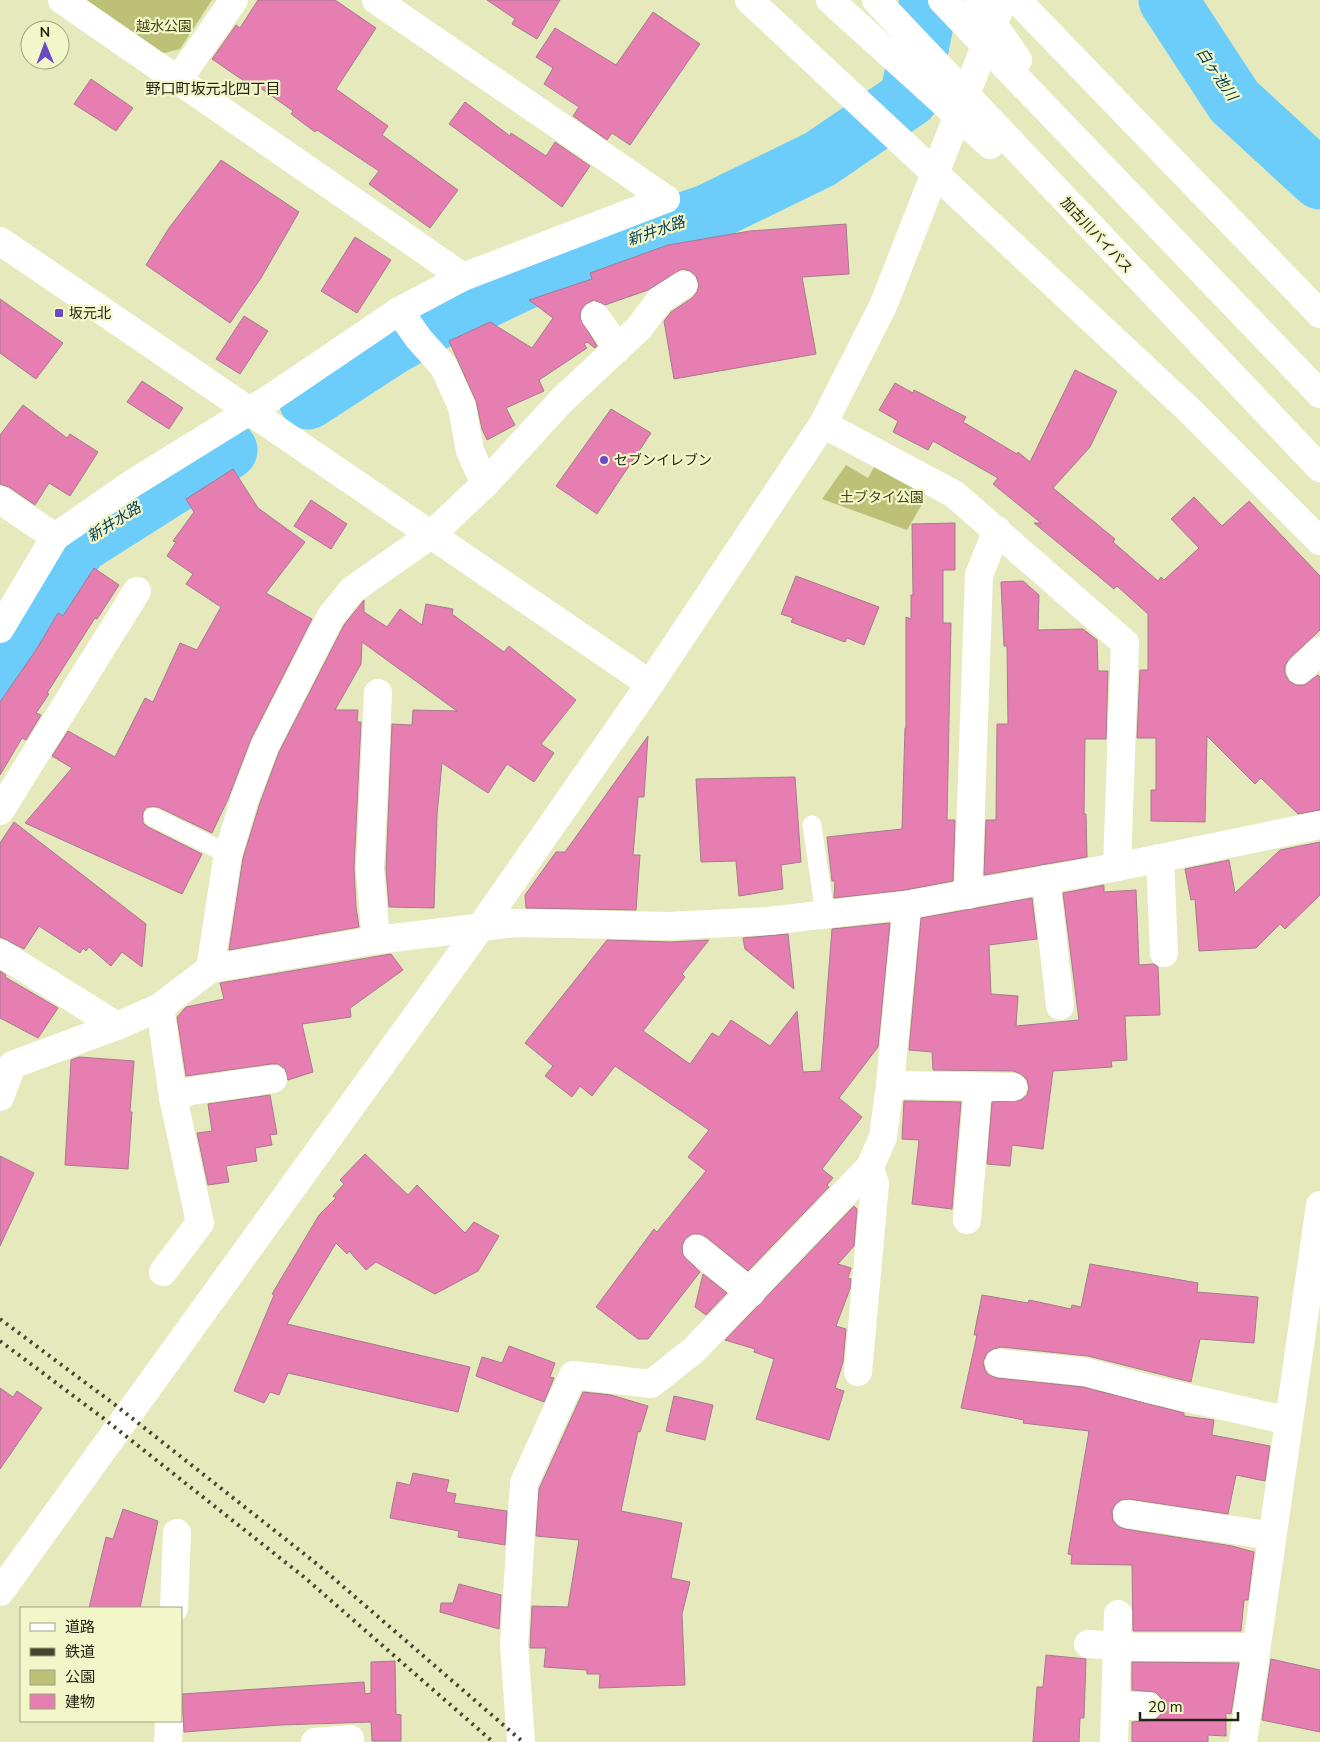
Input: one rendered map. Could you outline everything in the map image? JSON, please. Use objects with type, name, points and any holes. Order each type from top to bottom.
[{"type":"main road","points":[[62,0],[463,277]]},
{"type":"main road","points":[[178,80],[234,0]]},
{"type":"main road","points":[[0,629],[55,537],[133,483],[249,412],[399,311],[463,277],[666,200],[376,0]]},
{"type":"main road","points":[[749,0],[937,173],[1187,408],[1320,541]]},
{"type":"main road","points":[[830,0],[1027,169]]},
{"type":"main road","name":"加古川バイパス","points":[[876,0],[1027,169],[1147,287],[1320,468]]},
{"type":"main road","points":[[942,0],[1320,394]]},
{"type":"main road","points":[[977,0],[1066,130]]},
{"type":"main road","points":[[0,1592],[480,928],[650,684],[823,424],[884,306],[1003,0]]},
{"type":"main road","points":[[1017,0],[1320,314]]},
{"type":"main road","points":[[0,241],[650,684]]},
{"type":"main road","points":[[210,969],[228,854],[245,798],[264,746],[331,616],[352,590],[432,534],[485,484],[562,400],[638,328],[660,300],[683,285]]},
{"type":"main road","points":[[399,311],[419,339],[444,367],[462,406],[470,451],[485,484]]},
{"type":"main road","points":[[595,316],[618,348]]},
{"type":"main road","points":[[823,424],[954,494],[1125,643],[1117,867]]},
{"type":"main road","points":[[0,500],[55,537]]},
{"type":"main road","points":[[968,895],[979,575],[997,530]]},
{"type":"main road","points":[[0,811],[137,591]]},
{"type":"main road","points":[[1300,670],[1320,650]]},
{"type":"main road","points":[[376,940],[370,868],[379,694]]},
{"type":"main road","points":[[0,1097],[12,1065],[117,1026],[160,1007],[210,969],[376,940],[516,922],[668,926],[768,921],[907,905],[1117,867],[1320,825]]},
{"type":"main road","points":[[1160,858],[1164,953]]},
{"type":"main road","points":[[1046,879],[1060,1006]]},
{"type":"main road","points":[[521,1742],[514,1644],[524,1483],[573,1375],[651,1384],[694,1350],[751,1293],[870,1167],[883,1138],[890,1085],[907,905]]},
{"type":"main road","points":[[0,953],[117,1026]]},
{"type":"main road","points":[[160,1007],[173,1096],[200,1223],[164,1272]]},
{"type":"main road","points":[[173,1096],[191,1091],[273,1079]]},
{"type":"main road","points":[[890,1085],[1013,1087]]},
{"type":"main road","points":[[967,1220],[978,1087]]},
{"type":"main road","points":[[858,1372],[875,1184],[870,1167]]},
{"type":"main road","points":[[1243,1742],[1289,1421],[1313,1305],[1320,1205]]},
{"type":"main road","points":[[697,1249],[751,1293]]},
{"type":"main road","points":[[999,1363],[1086,1372],[1150,1389],[1289,1421]]},
{"type":"main road","points":[[1127,1514],[1272,1536]]},
{"type":"main road","points":[[174,1607],[177,1533]]},
{"type":"main road","points":[[1114,1742],[1118,1614]]},
{"type":"main road","points":[[1088,1644],[1256,1647]]},
{"type":"main road","points":[[1115,1706],[1148,1706]]},
{"type":"main road","points":[[168,1742],[169,1722]]},
{"type":"main road","points":[[314,1742],[350,1738]]},
{"type":"lane","points":[[153,817],[228,854]]},
{"type":"lane","points":[[812,825],[825,914]]},
{"type":"green space","name":"越水公園","points":[[81,0],[212,0],[180,49],[160,54]]},
{"type":"green space","name":"土ブタイ公園","points":[[846,465],[868,478],[874,467],[924,494],[921,499],[924,501],[907,530],[822,499]]},
{"type":"building","points":[[258,0],[335,0],[376,28],[336,89],[388,126],[382,135],[458,190],[430,228],[369,184],[379,171],[317,130],[315,132],[291,114],[293,111],[249,80],[247,83],[212,59],[236,25],[240,28]]},
{"type":"building","points":[[487,0],[560,0],[537,39],[512,24],[515,19]]},
{"type":"building","points":[[653,12],[700,44],[630,145],[612,133],[607,140],[573,116],[579,107],[544,84],[553,68],[536,57],[555,28],[616,65]]},
{"type":"building","points":[[91,79],[133,108],[116,131],[74,104]]},
{"type":"building","points":[[465,102],[510,136],[511,133],[546,156],[555,142],[590,166],[562,207],[449,124]]},
{"type":"building","points":[[221,160],[299,212],[261,278],[230,323],[146,265],[169,228]]},
{"type":"building","points":[[846,224],[849,274],[802,277],[816,354],[674,379],[664,321],[671,312],[692,298],[697,292],[699,285],[696,276],[690,271],[682,269],[648,290],[605,305],[594,300],[586,304],[581,310],[580,318],[597,346],[595,348],[587,342],[584,344],[587,348],[539,380],[544,391],[506,408],[515,425],[487,440],[482,429],[476,401],[449,341],[490,322],[532,348],[553,318],[529,300],[592,279],[590,273],[668,245],[750,231]]},
{"type":"building","points":[[355,237],[391,260],[357,313],[321,291]]},
{"type":"building","points":[[0,299],[63,343],[36,379],[0,353]]},
{"type":"building","points":[[244,316],[268,331],[240,374],[216,359]]},
{"type":"building","points":[[1075,370],[1117,391],[1090,447],[1053,488],[1115,539],[1113,542],[1158,581],[1161,577],[1164,580],[1199,548],[1171,519],[1194,497],[1222,526],[1249,501],[1320,576],[1320,630],[1289,659],[1285,666],[1285,673],[1289,681],[1296,685],[1304,685],[1318,675],[1320,677],[1320,810],[1298,814],[1261,778],[1255,784],[1207,736],[1205,822],[1151,821],[1151,790],[1156,790],[1156,738],[1137,738],[1140,670],[1148,670],[1148,614],[1117,586],[1114,589],[1034,523],[1041,523],[993,484],[998,478],[933,441],[928,450],[893,432],[898,421],[879,410],[895,383],[913,393],[914,390],[966,417],[963,422],[1017,454],[1018,452],[1030,462]]},
{"type":"building","points":[[142,381],[183,408],[169,429],[127,402]]},
{"type":"building","points":[[23,405],[67,438],[70,434],[98,452],[70,496],[49,483],[35,505],[9,487],[0,484],[0,435]]},
{"type":"building","name":"セブンイレブン","points":[[611,409],[651,433],[597,514],[556,486]]},
{"type":"building","points":[[233,469],[258,508],[305,542],[266,593],[312,619],[251,739],[228,799],[212,833],[158,807],[147,807],[143,812],[143,823],[148,827],[202,854],[182,894],[25,823],[72,768],[52,756],[68,731],[115,757],[145,698],[153,702],[180,643],[197,650],[221,607],[186,584],[193,574],[167,556],[176,542],[173,541],[194,512],[186,499]]},
{"type":"building","points":[[311,500],[347,524],[331,549],[294,526]]},
{"type":"building","points":[[955,523],[955,570],[943,570],[943,623],[951,623],[947,820],[955,820],[953,881],[905,890],[834,898],[835,881],[832,881],[827,837],[902,829],[906,728],[906,617],[911,619],[911,595],[913,595],[912,524]]},
{"type":"building","points":[[94,568],[119,585],[97,619],[95,618],[47,693],[49,694],[36,713],[41,715],[26,740],[22,738],[0,775],[0,702],[36,650],[58,613],[63,616]]},
{"type":"building","points":[[796,576],[879,607],[864,645],[847,638],[845,642],[791,622],[793,618],[781,614]]},
{"type":"building","points":[[1023,581],[1039,595],[1038,630],[1083,629],[1097,640],[1098,671],[1108,671],[1106,739],[1085,739],[1084,814],[1086,814],[1087,857],[984,875],[986,820],[996,820],[997,724],[1008,724],[1007,646],[1004,646],[1001,582]]},
{"type":"building","points":[[364,600],[364,612],[387,627],[400,609],[422,625],[426,604],[453,609],[452,614],[504,652],[509,646],[576,700],[541,744],[554,753],[534,782],[507,764],[488,793],[442,763],[437,815],[434,908],[389,907],[386,869],[392,724],[412,725],[413,710],[457,711],[362,642],[361,664],[335,710],[358,710],[357,722],[361,722],[354,868],[359,927],[229,950],[243,858],[260,803],[279,752],[344,625]]},
{"type":"building","points":[[648,736],[644,797],[638,797],[633,855],[640,855],[636,910],[526,908],[525,895],[556,852],[565,852]]},
{"type":"building","points":[[795,777],[801,862],[781,865],[783,889],[739,896],[736,861],[701,862],[696,779]]},
{"type":"building","points":[[14,822],[146,924],[142,967],[122,952],[111,966],[89,947],[86,951],[83,948],[80,953],[39,926],[24,949],[0,937],[0,843]]},
{"type":"building","points":[[1320,842],[1320,895],[1285,929],[1280,924],[1256,948],[1199,951],[1195,899],[1191,900],[1185,869],[1229,860],[1235,893],[1280,850]]},
{"type":"building","points":[[1104,885],[1104,892],[1136,890],[1139,965],[1154,964],[1158,967],[1160,1015],[1125,1016],[1127,1060],[1111,1061],[1112,1067],[1053,1071],[1043,1149],[1012,1145],[1010,1166],[987,1164],[992,1102],[1021,1100],[1027,1095],[1029,1088],[1027,1080],[1021,1074],[1013,1071],[933,1070],[932,1052],[909,1050],[921,918],[1032,898],[1037,939],[989,945],[991,994],[1018,996],[1016,1026],[1079,1020],[1063,893]]},
{"type":"building","points":[[890,923],[878,1047],[839,1098],[862,1117],[822,1169],[833,1178],[827,1185],[829,1187],[748,1271],[706,1237],[700,1234],[692,1234],[685,1239],[682,1246],[683,1255],[700,1272],[648,1339],[638,1339],[596,1307],[654,1229],[657,1232],[706,1171],[688,1157],[709,1130],[615,1066],[592,1096],[580,1086],[572,1097],[545,1076],[553,1066],[525,1043],[607,940],[671,942],[709,940],[682,974],[685,977],[643,1031],[690,1064],[712,1033],[719,1037],[731,1020],[770,1046],[797,1011],[803,1072],[821,1071],[832,929]]},
{"type":"building","points":[[788,934],[794,989],[745,949],[743,938]]},
{"type":"building","points":[[391,954],[403,970],[350,1008],[351,1017],[302,1024],[313,1072],[288,1080],[285,1069],[278,1064],[271,1064],[186,1076],[177,1017],[186,1007],[224,999],[220,983]]},
{"type":"building","points":[[0,971],[6,975],[5,977],[58,1008],[38,1038],[0,1018]]},
{"type":"building","points":[[79,1057],[134,1061],[128,1169],[65,1165],[71,1060]]},
{"type":"building","points":[[270,1095],[277,1134],[270,1135],[272,1145],[255,1148],[257,1161],[226,1166],[229,1182],[208,1185],[197,1133],[212,1131],[208,1104]]},
{"type":"building","points":[[904,1101],[961,1102],[952,1209],[912,1204],[919,1140],[902,1139]]},
{"type":"building","points":[[365,1154],[408,1195],[417,1185],[465,1233],[474,1222],[499,1236],[478,1271],[435,1294],[376,1262],[366,1270],[349,1251],[347,1254],[336,1243],[287,1324],[470,1367],[458,1412],[288,1373],[279,1395],[270,1392],[264,1403],[234,1391],[274,1295],[272,1294],[319,1215],[336,1198],[333,1196],[344,1184],[340,1180]]},
{"type":"building","points":[[0,1156],[34,1173],[0,1246]]},
{"type":"building","points":[[854,1206],[857,1209],[854,1246],[838,1264],[851,1268],[848,1278],[851,1279],[850,1289],[836,1326],[846,1329],[843,1362],[835,1388],[844,1391],[829,1440],[756,1419],[774,1359],[754,1352],[755,1349],[725,1340]]},
{"type":"building","points":[[1090,1264],[1198,1283],[1197,1292],[1258,1297],[1254,1343],[1200,1339],[1191,1382],[1088,1356],[1001,1347],[987,1353],[983,1362],[985,1370],[989,1375],[997,1378],[1083,1387],[1184,1413],[1184,1416],[1214,1420],[1212,1435],[1270,1446],[1265,1481],[1236,1475],[1228,1514],[1129,1499],[1121,1500],[1112,1511],[1113,1520],[1118,1526],[1125,1529],[1232,1546],[1254,1552],[1248,1600],[1244,1600],[1241,1631],[1133,1631],[1132,1565],[1071,1564],[1072,1555],[1068,1554],[1089,1431],[1023,1423],[1024,1420],[961,1408],[977,1335],[974,1335],[982,1295],[1028,1303],[1029,1300],[1071,1309],[1072,1305],[1081,1307]]},
{"type":"building","points":[[703,1274],[727,1293],[706,1315],[695,1307]]},
{"type":"building","points":[[509,1346],[555,1363],[550,1377],[554,1378],[544,1402],[476,1376],[482,1357],[502,1363]]},
{"type":"building","points":[[0,1388],[13,1397],[17,1391],[42,1408],[0,1469]]},
{"type":"building","points":[[583,1392],[611,1395],[648,1406],[640,1432],[638,1431],[621,1511],[682,1523],[671,1578],[690,1582],[682,1614],[685,1685],[599,1688],[600,1674],[587,1674],[587,1670],[544,1667],[546,1648],[530,1648],[532,1606],[568,1607],[579,1540],[536,1536],[539,1489]]},
{"type":"building","points":[[674,1396],[713,1405],[705,1440],[666,1431]]},
{"type":"building","points":[[413,1473],[449,1480],[446,1492],[456,1494],[454,1503],[507,1511],[505,1545],[458,1537],[459,1531],[390,1518],[397,1482],[410,1485]]},
{"type":"building","points":[[123,1509],[158,1521],[140,1607],[89,1607],[106,1537],[113,1539]]},
{"type":"building","points":[[459,1584],[501,1595],[499,1629],[440,1612],[441,1603],[453,1603]]},
{"type":"building","points":[[1046,1655],[1086,1659],[1084,1718],[1080,1718],[1079,1742],[1033,1742],[1037,1687],[1043,1687]]},
{"type":"building","points":[[1271,1659],[1320,1670],[1320,1732],[1262,1720]]},
{"type":"building","points":[[395,1661],[396,1714],[401,1715],[401,1741],[372,1741],[371,1722],[281,1725],[184,1732],[182,1694],[364,1682],[365,1694],[371,1693],[371,1662]]},
{"type":"building","points":[[1132,1662],[1239,1663],[1231,1714],[1226,1713],[1226,1736],[1208,1735],[1208,1742],[1132,1742],[1132,1722],[1155,1720],[1161,1714],[1164,1706],[1162,1699],[1155,1692],[1132,1690]]},
{"type":"waterway","name":"新井水路","points":[[308,400],[391,346],[448,314],[479,302],[550,268],[707,214],[820,159],[909,98],[929,0]]},
{"type":"waterway","name":"白ヶ池川","points":[[1168,0],[1234,101],[1320,180]]},
{"type":"waterway","name":"新井水路","points":[[0,677],[78,545],[228,450]]},
{"type":"railway","points":[[0,1319],[114,1404],[317,1564],[523,1742]]},
{"type":"railway","points":[[0,1341],[103,1418],[304,1577],[493,1742]]},
{"type":"place","name":"坂元北","points":[[59,313]]},
{"type":"place","name":"セブンイレブン","points":[[604,460]]},
{"type":"district","name":"野口町坂元北四丁目","points":[[213,89]]}]
